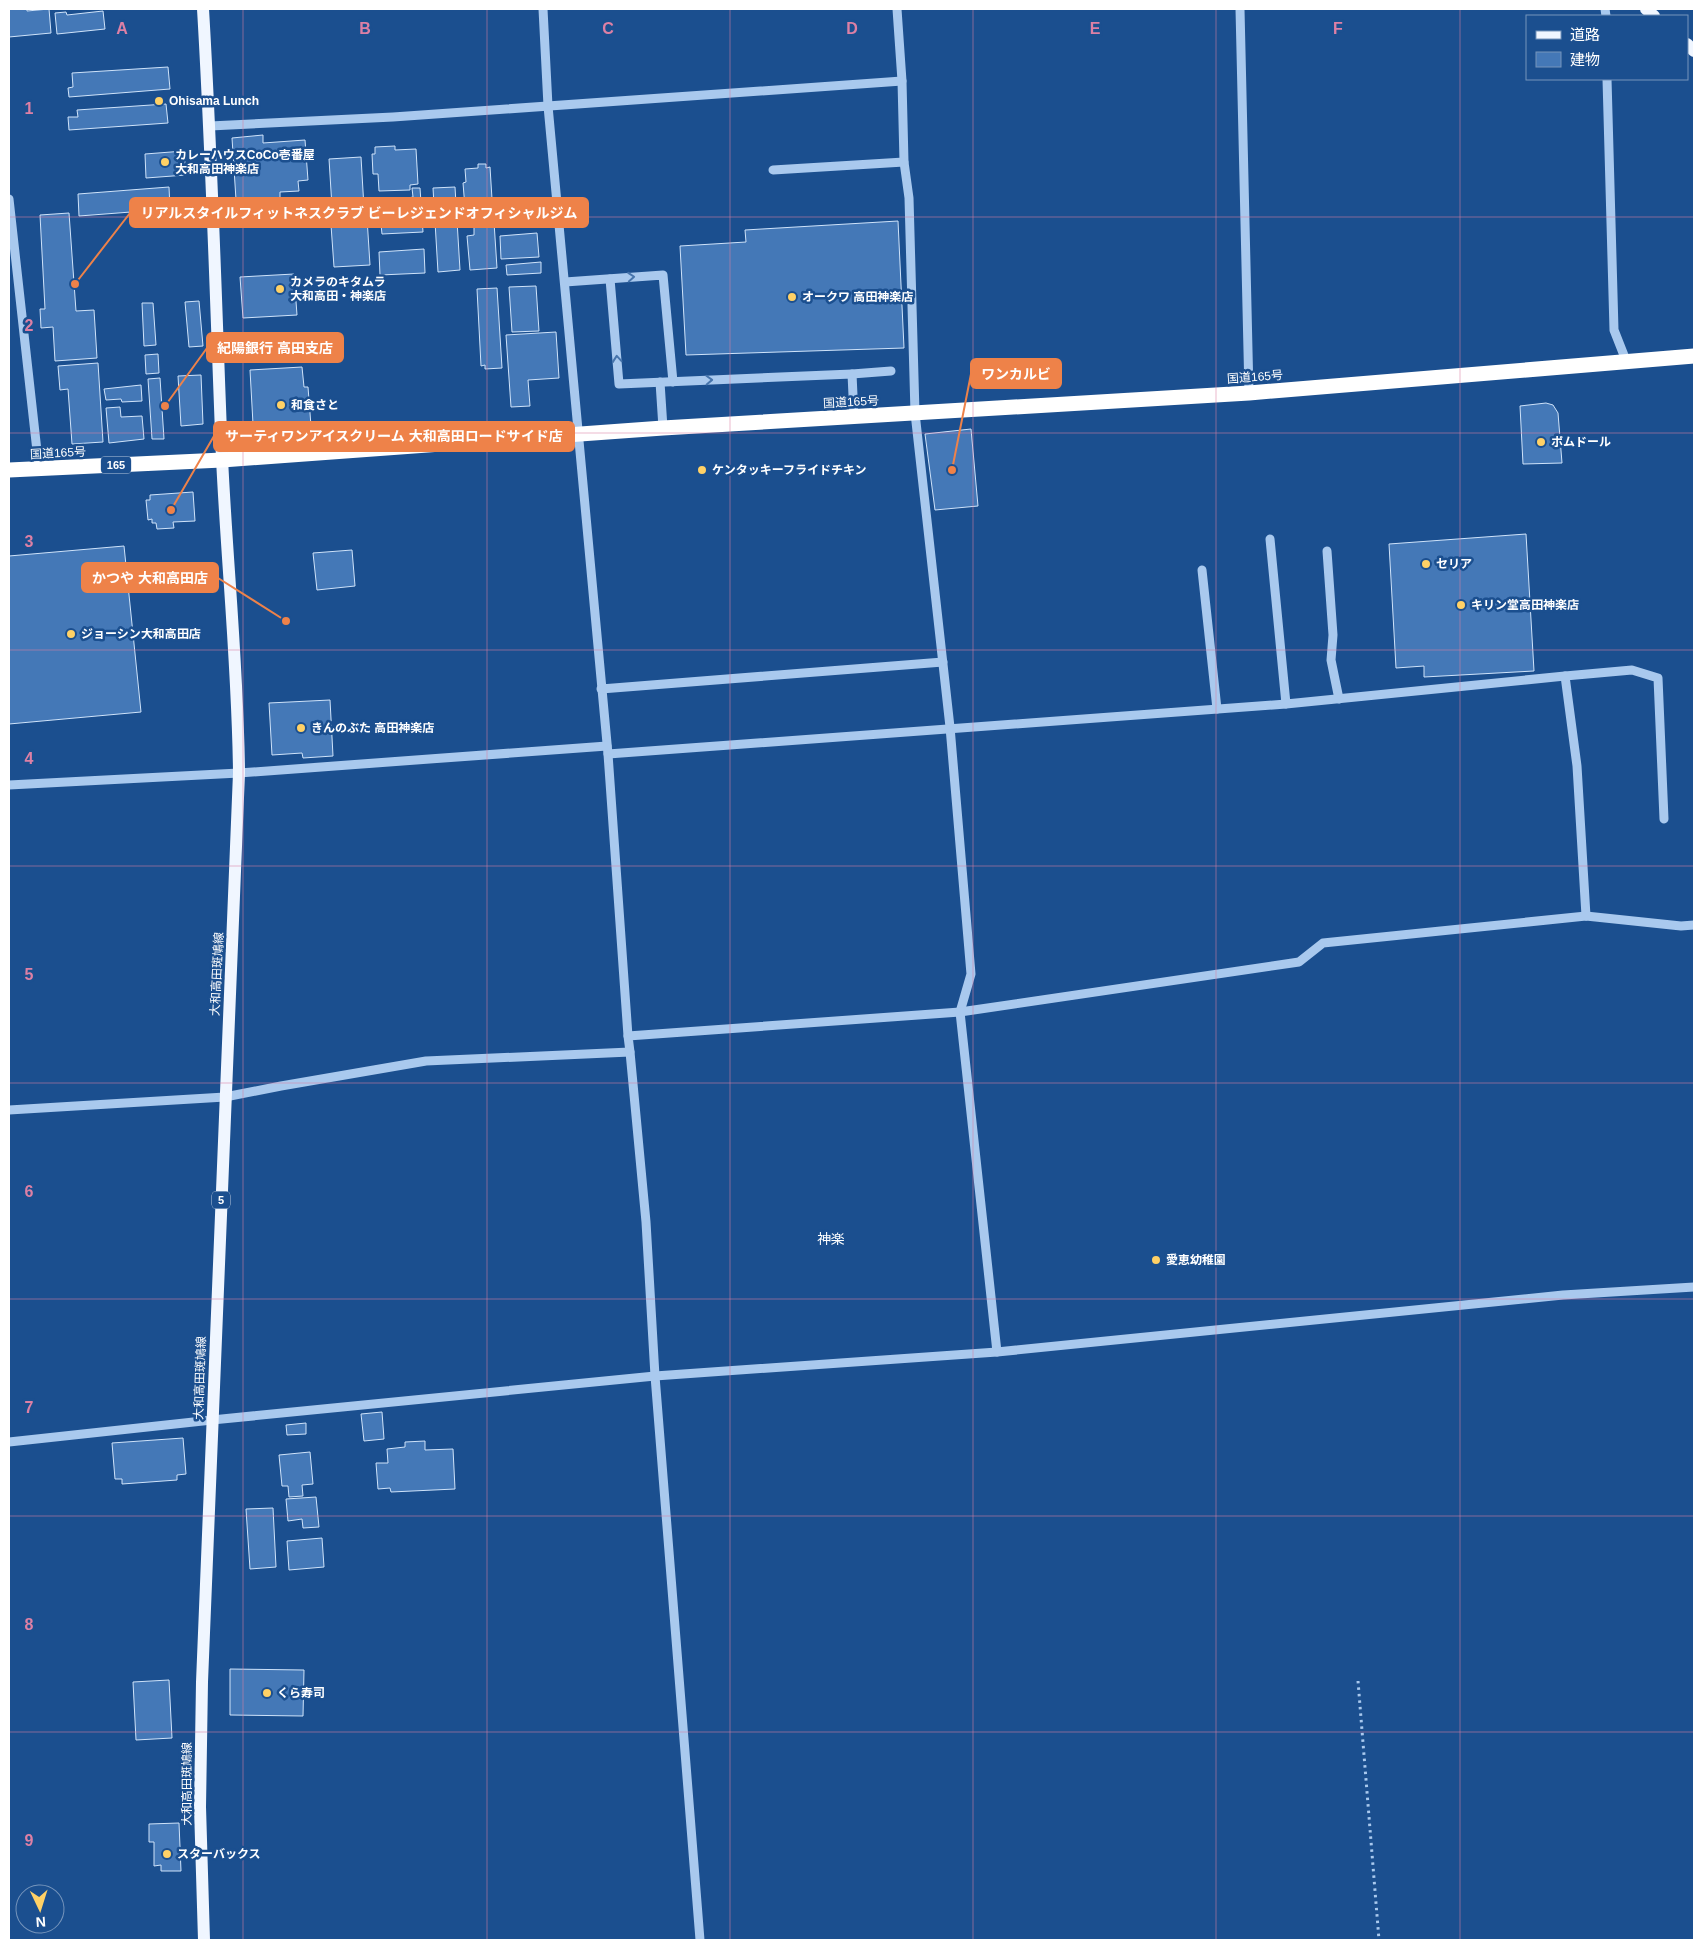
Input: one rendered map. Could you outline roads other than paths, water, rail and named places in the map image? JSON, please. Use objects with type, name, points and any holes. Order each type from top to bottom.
[{"type":"highway","name":"国道165号","points":[[9,470],[222,460],[663,428],[1249,393],[1694,356]]},
{"type":"main road","name":"大和高田斑鳩線","points":[[203,9],[210,126],[222,460],[238,695],[239,774],[205,1594],[200,1769],[204,1940]]},
{"type":"street","points":[[543,9],[548,106],[607,750],[628,1036],[646,1222],[655,1376],[700,1940]]},
{"type":"street","points":[[897,9],[902,81],[904,162],[909,198],[915,413],[950,727],[971,974],[960,1012],[997,1352]]},
{"type":"street","points":[[1240,9],[1249,393]]},
{"type":"street","points":[[1607,80],[1614,330],[1627,363]]},
{"type":"street","points":[[210,126],[393,117],[902,81]]},
{"type":"street","points":[[773,170],[904,162]]},
{"type":"street","points":[[9,199],[38,469]]},
{"type":"street","points":[[565,282],[663,275],[673,382]]},
{"type":"street","points":[[610,279],[619,384],[891,371]]},
{"type":"street","points":[[852,374],[854,417]]},
{"type":"street","points":[[660,382],[663,428]]},
{"type":"street","points":[[1270,539],[1286,704]]},
{"type":"street","points":[[1327,551],[1333,635],[1331,660],[1339,699]]},
{"type":"street","points":[[1202,570],[1217,708]]},
{"type":"street","points":[[601,690],[943,662]]},
{"type":"street","points":[[9,785],[239,774],[1286,704],[1632,670],[1658,678],[1664,819]]},
{"type":"street","points":[[1565,676],[1577,766],[1586,916]]},
{"type":"street","points":[[628,1036],[960,1012],[1298,962],[1323,944],[1586,916],[1681,926],[1694,925]]},
{"type":"street","points":[[9,1110],[226,1097],[426,1061],[630,1052]]},
{"type":"street","points":[[9,1442],[655,1376],[997,1352],[1553,1296],[1694,1287]]},
{"type":"place","name":"Ohisama Lunch","points":[[159,101]]},
{"type":"place","name":"カレーハウスCoCo壱番屋 大和高田神楽店","points":[[165,162]]},
{"type":"place","name":"リアルスタイルフィットネスクラブ ビーレジェンドオフィシャルジム","points":[[75,284]]},
{"type":"place","name":"カメラのキタムラ 大和高田・神楽店","points":[[280,289]]},
{"type":"place","name":"オークワ 高田神楽店","points":[[792,297]]},
{"type":"place","name":"和食さと","points":[[281,405]]},
{"type":"place","name":"紀陽銀行 高田支店","points":[[165,406]]},
{"type":"place","name":"ポムドール","points":[[1541,442]]},
{"type":"place","name":"ケンタッキーフライドチキン","points":[[702,470]]},
{"type":"place","name":"ワンカルビ","points":[[952,470]]},
{"type":"place","name":"サーティワンアイスクリーム 大和高田ロードサイド店","points":[[171,510]]},
{"type":"place","name":"セリア","points":[[1426,564]]},
{"type":"place","name":"キリン堂高田神楽店","points":[[1461,605]]},
{"type":"place","name":"かつや 大和高田店","points":[[286,621]]},
{"type":"place","name":"ジョーシン大和高田店","points":[[71,634]]},
{"type":"place","name":"きんのぶた 高田神楽店","points":[[301,728]]},
{"type":"place","name":"愛恵幼稚園","points":[[1156,1260]]},
{"type":"place","name":"くら寿司","points":[[267,1693]]},
{"type":"place","name":"スターバックス","points":[[167,1854]]},
{"type":"district","name":"神楽","points":[[831,1239]]}]
